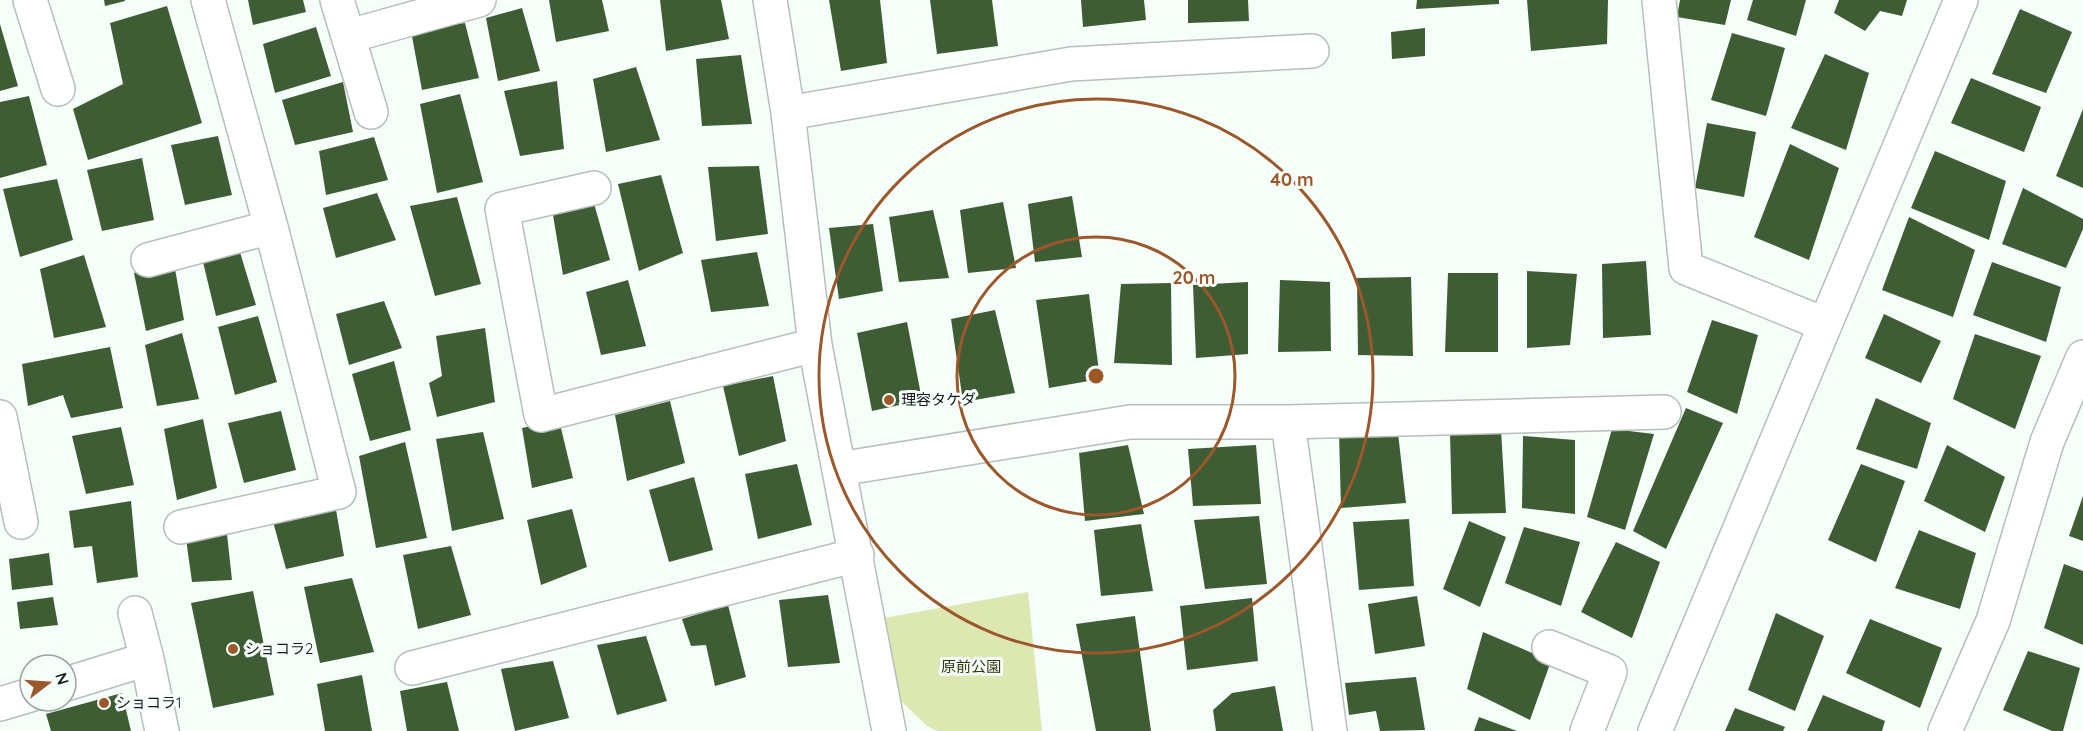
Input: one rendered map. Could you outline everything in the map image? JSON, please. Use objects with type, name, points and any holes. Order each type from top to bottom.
[{"type":"street","points":[[30,0],[58,89]]},
{"type":"street","points":[[181,527],[339,492],[271,227],[208,0]]},
{"type":"street","points":[[337,0],[371,112]]},
{"type":"street","points":[[349,36],[479,0]]},
{"type":"street","points":[[770,0],[788,113],[815,345],[889,731]]},
{"type":"street","points":[[1659,0],[1686,268],[1824,324]]},
{"type":"street","points":[[1655,731],[1961,0]]},
{"type":"street","points":[[788,113],[1071,64],[1312,51]]},
{"type":"street","points":[[594,188],[502,209],[541,415],[815,345]]},
{"type":"street","points":[[148,260],[271,227]]},
{"type":"street","points":[[1945,731],[1993,621],[2047,442],[2083,357]]},
{"type":"street","points":[[839,470],[1130,422],[1288,422],[1664,412]]},
{"type":"street","points":[[0,417],[21,522]]},
{"type":"street","points":[[1288,422],[1330,731]]},
{"type":"street","points":[[412,668],[857,555]]},
{"type":"street","points":[[135,613],[162,731]]},
{"type":"street","points":[[1549,647],[1610,672],[1587,731]]},
{"type":"street","points":[[78,680],[147,659]]},
{"type":"street","points":[[0,704],[18,699]]},
{"type":"street","points":[[0,726],[1,731]]},
{"type":"green space","name":"原前公園","points":[[1028,592],[1042,731],[937,731],[927,726],[898,698],[884,618]]},
{"type":"building","points":[[104,0],[125,0],[125,1],[105,6]]},
{"type":"building","points":[[248,0],[303,0],[306,12],[253,25]]},
{"type":"building","points":[[549,0],[602,0],[609,31],[556,42]]},
{"type":"building","points":[[660,0],[721,0],[729,39],[666,51]]},
{"type":"building","points":[[829,0],[880,0],[887,63],[841,71]]},
{"type":"building","points":[[930,0],[992,0],[998,46],[937,54]]},
{"type":"building","points":[[1081,0],[1144,0],[1146,20],[1083,27]]},
{"type":"building","points":[[1188,0],[1248,0],[1249,21],[1188,23]]},
{"type":"building","points":[[1417,0],[1499,0],[1499,4],[1416,9]]},
{"type":"building","points":[[1527,0],[1608,0],[1607,44],[1531,51]]},
{"type":"building","points":[[1680,0],[1731,0],[1725,25],[1677,17]]},
{"type":"building","points":[[1753,0],[1806,0],[1796,36],[1747,20]]},
{"type":"building","points":[[1839,0],[1907,0],[1902,16],[1880,11],[1865,31],[1834,13]]},
{"type":"building","points":[[167,6],[202,123],[88,160],[73,109],[123,84],[110,23]]},
{"type":"building","points":[[522,8],[540,71],[498,81],[486,18]]},
{"type":"building","points":[[2020,9],[2072,32],[2046,93],[1992,74]]},
{"type":"building","points":[[465,23],[479,78],[422,90],[411,31]]},
{"type":"building","points":[[0,24],[18,86],[0,91]]},
{"type":"building","points":[[316,27],[331,76],[275,93],[263,44]]},
{"type":"building","points":[[1425,28],[1425,56],[1392,59],[1391,32]]},
{"type":"building","points":[[1732,33],[1785,48],[1766,116],[1711,100]]},
{"type":"building","points":[[1825,54],[1869,73],[1846,150],[1791,128]]},
{"type":"building","points":[[741,55],[752,124],[702,126],[696,59]]},
{"type":"building","points":[[636,67],[660,140],[606,152],[593,79]]},
{"type":"building","points":[[1971,78],[2041,107],[2024,152],[1951,123]]},
{"type":"building","points":[[557,81],[564,149],[520,156],[504,91]]},
{"type":"building","points":[[343,82],[353,132],[295,145],[282,100]]},
{"type":"building","points":[[460,94],[483,182],[437,193],[420,104]]},
{"type":"building","points":[[29,96],[47,165],[0,178],[0,102]]},
{"type":"building","points":[[2083,109],[2083,188],[2056,176]]},
{"type":"building","points":[[1707,123],[1756,132],[1744,197],[1695,188]]},
{"type":"building","points":[[218,136],[232,195],[185,205],[171,145]]},
{"type":"building","points":[[374,137],[388,180],[326,195],[319,151]]},
{"type":"building","points":[[1790,144],[1839,168],[1809,260],[1754,237]]},
{"type":"building","points":[[1935,151],[2006,181],[1989,240],[1911,208]]},
{"type":"building","points":[[142,158],[154,220],[102,231],[87,170]]},
{"type":"building","points":[[759,166],[768,234],[716,241],[708,167]]},
{"type":"building","points":[[661,175],[683,253],[639,271],[618,184]]},
{"type":"building","points":[[57,179],[73,240],[20,257],[3,189]]},
{"type":"building","points":[[2023,188],[2083,219],[2083,229],[2066,268],[2002,244]]},
{"type":"building","points":[[377,193],[396,240],[336,258],[323,208]]},
{"type":"building","points":[[1072,196],[1082,257],[1035,262],[1028,204]]},
{"type":"building","points":[[457,197],[481,284],[435,296],[410,206]]},
{"type":"building","points":[[593,200],[610,260],[563,275],[553,215]]},
{"type":"building","points":[[1003,202],[1016,268],[968,273],[960,210]]},
{"type":"building","points":[[933,210],[949,278],[899,282],[889,217]]},
{"type":"building","points":[[1909,217],[1975,250],[1953,317],[1882,290]]},
{"type":"building","points":[[873,224],[883,291],[839,299],[829,228]]},
{"type":"building","points":[[239,249],[256,305],[216,316],[202,258]]},
{"type":"building","points":[[757,252],[769,306],[711,312],[701,260]]},
{"type":"building","points":[[84,255],[106,327],[54,338],[40,269]]},
{"type":"building","points":[[1646,261],[1651,335],[1603,338],[1602,264]]},
{"type":"building","points":[[1992,262],[2061,287],[2046,342],[1973,315]]},
{"type":"building","points":[[174,263],[184,320],[146,331],[134,273]]},
{"type":"building","points":[[1527,271],[1577,274],[1570,345],[1527,348]]},
{"type":"building","points":[[1448,273],[1498,273],[1498,352],[1445,352]]},
{"type":"building","points":[[1411,277],[1413,356],[1358,355],[1357,278]]},
{"type":"building","points":[[628,280],[646,346],[601,355],[586,292]]},
{"type":"building","points":[[1280,280],[1330,282],[1331,351],[1278,352]]},
{"type":"building","points":[[1248,282],[1248,354],[1196,358],[1193,285]]},
{"type":"building","points":[[1171,283],[1172,365],[1114,363],[1121,284]]},
{"type":"building","points":[[1089,294],[1100,379],[1049,388],[1036,300]]},
{"type":"building","points":[[384,301],[402,348],[349,365],[336,314]]},
{"type":"building","points":[[995,310],[1015,393],[963,402],[951,319]]},
{"type":"building","points":[[1884,314],[1941,341],[1921,383],[1865,358]]},
{"type":"building","points":[[258,316],[277,382],[235,395],[218,327]]},
{"type":"building","points":[[1712,320],[1758,335],[1737,414],[1687,392]]},
{"type":"building","points":[[907,322],[922,400],[872,411],[857,333]]},
{"type":"building","points":[[485,328],[495,402],[437,417],[429,383],[442,376],[436,336]]},
{"type":"building","points":[[182,333],[199,399],[157,406],[145,345]]},
{"type":"building","points":[[1975,334],[2041,356],[2015,429],[1953,399]]},
{"type":"building","points":[[110,347],[123,408],[71,418],[63,395],[28,406],[22,364]]},
{"type":"building","points":[[394,361],[411,430],[370,441],[352,374]]},
{"type":"building","points":[[773,376],[786,441],[739,456],[723,386]]},
{"type":"building","points":[[1876,398],[1931,423],[1917,469],[1856,449]]},
{"type":"building","points":[[670,401],[685,463],[627,481],[615,415]]},
{"type":"building","points":[[1686,408],[1723,423],[1666,549],[1633,531]]},
{"type":"building","points":[[281,411],[296,470],[244,483],[228,423]]},
{"type":"building","points":[[203,419],[217,488],[177,500],[164,429]]},
{"type":"building","points":[[559,420],[573,478],[532,488],[522,428]]},
{"type":"building","points":[[121,427],[134,485],[86,494],[72,436]]},
{"type":"building","points":[[1612,429],[1654,434],[1625,530],[1587,517]]},
{"type":"building","points":[[1501,430],[1506,513],[1452,514],[1450,432]]},
{"type":"building","points":[[483,432],[504,519],[452,531],[436,439]]},
{"type":"building","points":[[1339,432],[1398,433],[1406,503],[1341,508]]},
{"type":"building","points":[[1523,436],[1575,440],[1575,514],[1522,508]]},
{"type":"building","points":[[405,442],[427,538],[376,548],[359,456]]},
{"type":"building","points":[[1128,445],[1144,514],[1085,521],[1079,453]]},
{"type":"building","points":[[1256,445],[1261,504],[1193,506],[1188,449]]},
{"type":"building","points":[[1947,445],[2005,477],[1985,532],[1924,501]]},
{"type":"building","points":[[797,464],[812,525],[758,539],[745,474]]},
{"type":"building","points":[[1861,464],[1905,481],[1876,562],[1828,540]]},
{"type":"building","points":[[694,477],[713,550],[669,562],[649,490]]},
{"type":"building","points":[[2083,496],[2083,541],[2069,536]]},
{"type":"building","points":[[131,501],[138,577],[97,583],[92,546],[74,548],[69,511]]},
{"type":"building","points":[[335,504],[344,556],[286,569],[272,518]]},
{"type":"building","points":[[572,509],[587,567],[541,585],[527,520]]},
{"type":"building","points":[[1259,516],[1267,584],[1205,589],[1194,520]]},
{"type":"building","points":[[1409,519],[1414,586],[1359,590],[1353,522]]},
{"type":"building","points":[[1469,521],[1506,537],[1480,607],[1443,589]]},
{"type":"building","points":[[1141,524],[1153,591],[1101,596],[1094,530]]},
{"type":"building","points":[[1524,527],[1580,542],[1561,606],[1505,583]]},
{"type":"building","points":[[1919,530],[1976,553],[1960,609],[1895,588]]},
{"type":"building","points":[[227,534],[232,580],[192,582],[186,539]]},
{"type":"building","points":[[1616,542],[1660,562],[1632,638],[1581,612]]},
{"type":"building","points":[[451,546],[471,615],[418,629],[403,555]]},
{"type":"building","points":[[49,553],[53,585],[12,590],[9,559]]},
{"type":"building","points":[[2064,564],[2083,571],[2083,645],[2044,628]]},
{"type":"building","points":[[352,578],[374,652],[320,663],[304,587]]},
{"type":"building","name":"ショコラ2","points":[[253,591],[274,695],[213,708],[191,603]]},
{"type":"building","points":[[828,595],[840,663],[788,667],[779,600]]},
{"type":"building","points":[[1417,596],[1425,646],[1375,654],[1368,604]]},
{"type":"building","points":[[53,597],[58,625],[20,629],[17,602]]},
{"type":"building","points":[[1252,598],[1258,661],[1187,670],[1180,606]]},
{"type":"building","points":[[728,605],[746,677],[715,686],[706,645],[691,646],[682,619]]},
{"type":"building","points":[[1776,613],[1824,636],[1795,711],[1748,690]]},
{"type":"building","points":[[1135,616],[1151,731],[1096,731],[1076,624]]},
{"type":"building","points":[[1870,619],[1942,648],[1920,708],[1846,673]]},
{"type":"building","points":[[1483,632],[1551,661],[1530,720],[1467,689]]},
{"type":"building","points":[[646,636],[667,701],[617,715],[597,645]]},
{"type":"building","points":[[2028,651],[2080,668],[2063,731],[2052,731],[2003,710]]},
{"type":"building","points":[[553,661],[569,718],[515,731],[501,669]]},
{"type":"building","points":[[362,675],[372,731],[325,731],[317,684]]},
{"type":"building","points":[[1416,677],[1425,730],[1380,731],[1376,711],[1349,715],[1345,683]]},
{"type":"building","points":[[447,682],[459,731],[407,731],[400,691]]},
{"type":"building","points":[[1275,686],[1283,731],[1216,731],[1213,710],[1232,693]]},
{"type":"building","name":"ショコラ1","points":[[122,693],[131,731],[51,731],[46,714],[78,713],[78,705]]},
{"type":"building","points":[[1823,695],[1885,721],[1882,731],[1807,731]]},
{"type":"building","points":[[1735,708],[1785,727],[1783,731],[1725,731]]},
{"type":"building","points":[[1479,717],[1517,731],[1474,731]]},
{"type":"place","name":"理容タケダ","points":[[889,400]]},
{"type":"place","name":"ショコラ2","points":[[233,649]]},
{"type":"place","name":"ショコラ1","points":[[104,703]]}]
